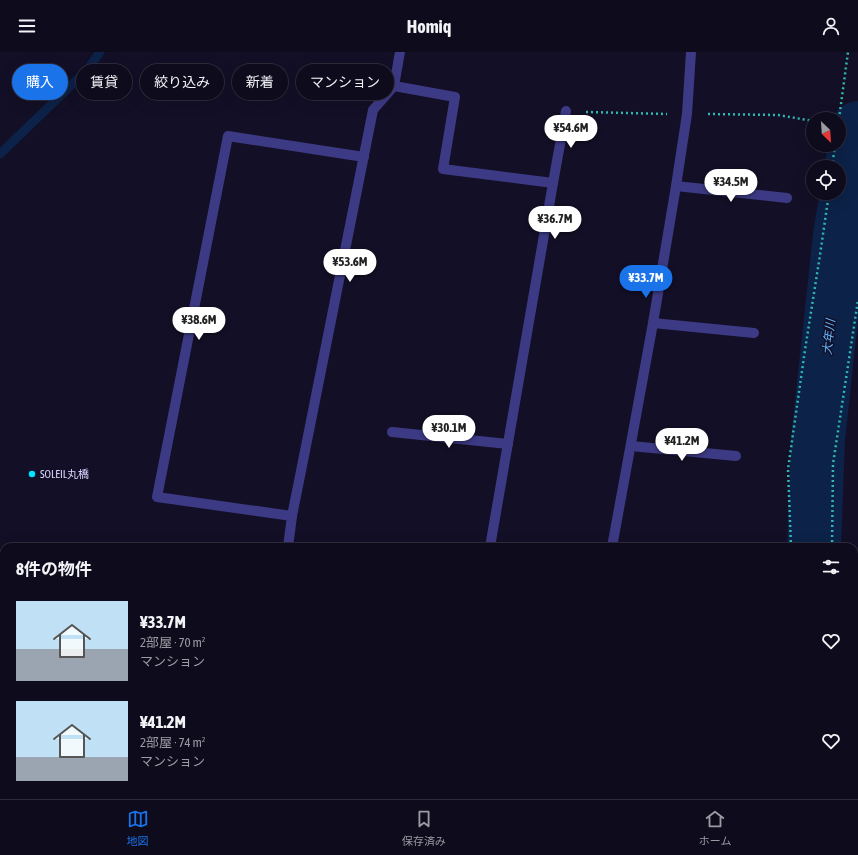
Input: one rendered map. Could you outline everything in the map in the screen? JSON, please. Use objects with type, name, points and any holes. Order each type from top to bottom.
[{"type":"street","points":[[400,52],[394,86],[455,97],[443,169],[553,183]]},
{"type":"street","points":[[613,543],[653,323],[676,186],[687,114],[692,52]]},
{"type":"street","points":[[289,543],[292,516],[373,110],[382,100]]},
{"type":"street","points":[[491,543],[566,111]]},
{"type":"street","points":[[292,516],[157,497],[226,144],[228,136],[364,157]]},
{"type":"street","points":[[676,186],[787,198]]},
{"type":"street","points":[[653,323],[754,333]]},
{"type":"street","points":[[392,432],[508,444]]},
{"type":"street","points":[[631,446],[736,456]]},
{"type":"path","points":[[840,112],[848,52]]},
{"type":"path","points":[[791,543],[788,469],[828,200]]},
{"type":"path","points":[[832,543],[832,464],[858,300]]},
{"type":"waterway","points":[[0,154],[88,69],[100,52]]},
{"type":"waterway","name":"大年川","points":[[814,543],[818,440],[840,235],[858,128]]},
{"type":"place","name":"SOLEIL丸橋","points":[[32,474]]}]
